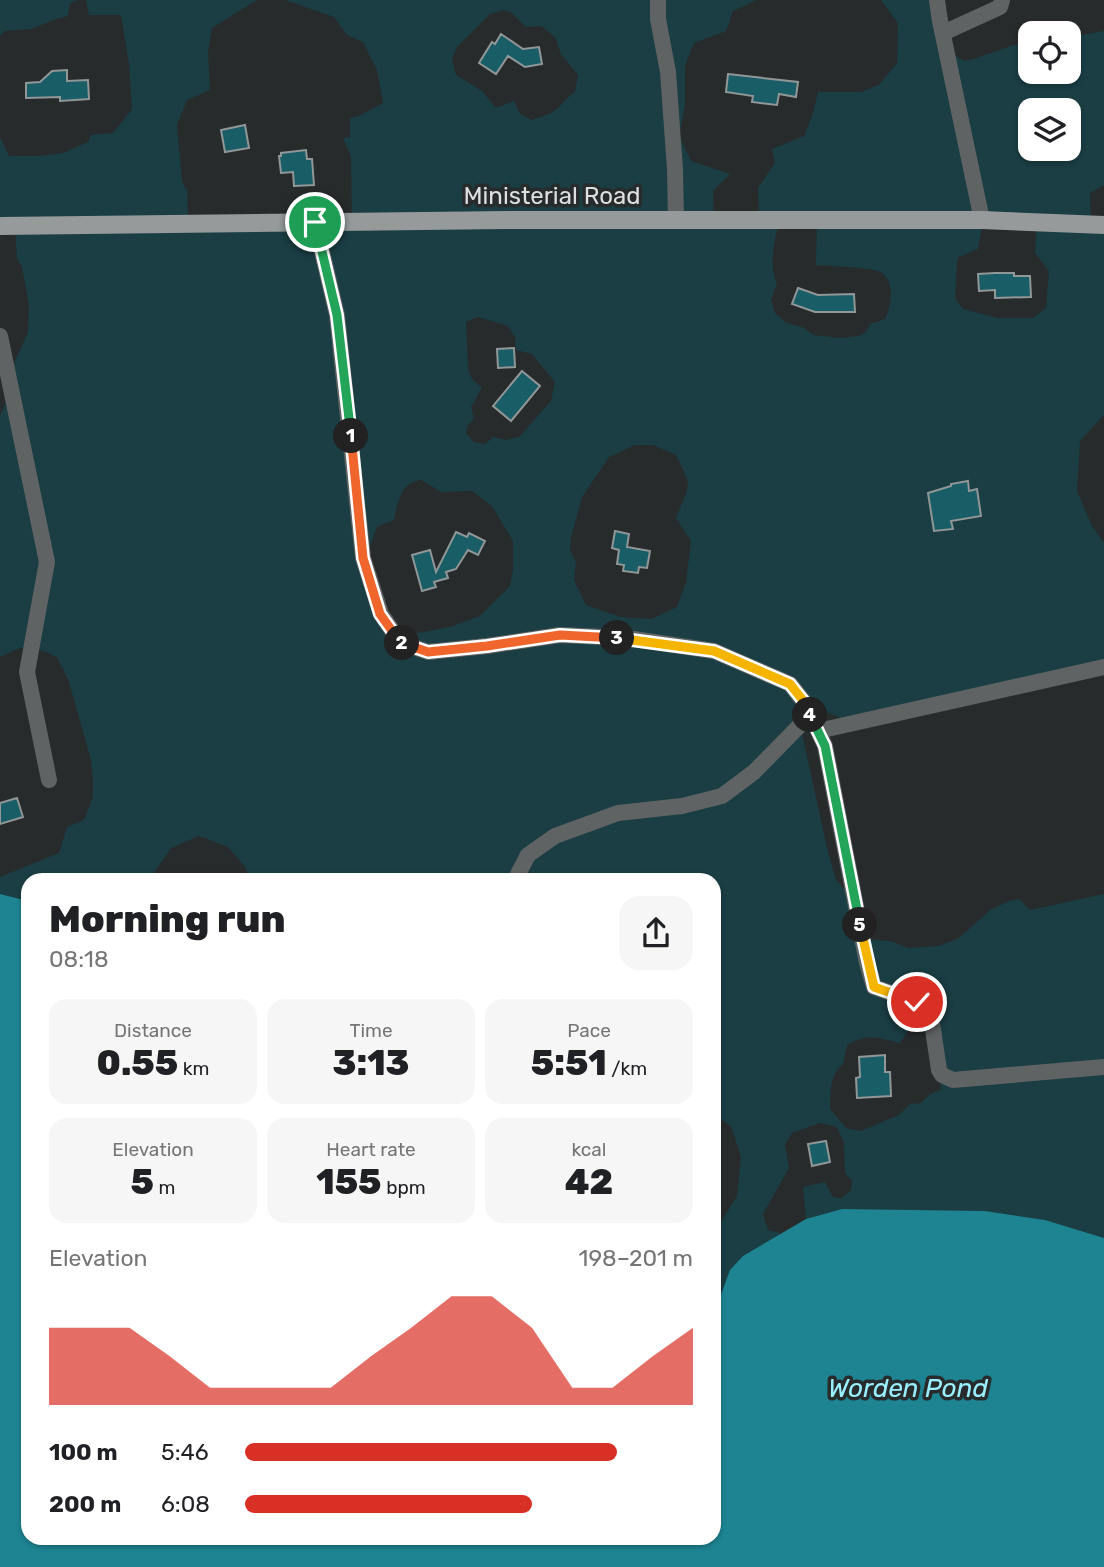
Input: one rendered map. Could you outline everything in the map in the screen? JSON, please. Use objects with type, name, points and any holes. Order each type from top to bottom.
[{"type":"main road","name":"Ministerial Road","points":[[0,226],[464,220],[982,220],[1104,225]]},
{"type":"lane","points":[[658,0],[658,19],[668,72],[676,220]]},
{"type":"lane","points":[[937,0],[982,220]]},
{"type":"lane","points":[[943,33],[1000,7],[1002,0]]},
{"type":"lane","points":[[315,222],[337,315],[363,558],[380,614],[400,642],[428,652],[560,635],[626,638],[714,651],[790,684],[805,703],[825,746],[874,987],[917,1002],[925,1008],[931,1016],[942,1075],[953,1080],[1104,1068]]},
{"type":"lane","points":[[0,336],[47,562],[27,672],[49,780]]},
{"type":"lane","points":[[818,732],[1104,667]]},
{"type":"lane","points":[[519,873],[528,855],[555,836],[618,813],[682,806],[722,796],[754,772],[810,715]]},
{"type":"shaded area","points":[[0,0],[78,0],[70,3],[68,16],[31,29],[4,31],[0,36]]},
{"type":"shaded area","points":[[86,0],[257,0],[212,28],[208,52],[210,90],[187,100],[177,125],[182,181],[187,190],[188,221],[352,221],[351,157],[343,138],[350,137],[350,118],[383,103],[377,70],[363,42],[347,35],[334,17],[285,0],[756,0],[733,11],[726,31],[694,43],[685,66],[685,106],[679,136],[691,161],[730,174],[713,191],[714,219],[759,219],[758,188],[775,163],[772,149],[804,136],[818,92],[861,92],[879,85],[897,63],[898,23],[881,0],[930,0],[942,48],[964,61],[1018,43],[1018,84],[1081,84],[1081,35],[1104,31],[1104,185],[1090,193],[1091,223],[1104,225],[1104,415],[1080,441],[1077,491],[1092,526],[1104,543],[1104,660],[850,722],[817,710],[805,714],[799,720],[828,852],[836,880],[848,893],[858,939],[890,941],[908,948],[939,946],[959,938],[990,910],[1009,901],[1019,899],[1030,910],[1104,894],[1104,1238],[1045,1220],[985,1211],[842,1209],[806,1219],[803,1187],[825,1182],[832,1196],[841,1199],[851,1190],[852,1181],[845,1173],[844,1143],[837,1127],[820,1123],[792,1133],[785,1144],[789,1168],[763,1214],[768,1230],[780,1233],[721,1298],[721,1222],[737,1196],[741,1157],[731,1126],[721,1120],[721,873],[247,873],[246,868],[228,847],[199,836],[171,848],[154,873],[21,873],[21,899],[0,894],[0,877],[59,853],[67,827],[84,820],[93,797],[93,779],[91,760],[69,682],[57,657],[29,647],[0,657],[0,416],[6,402],[8,377],[28,332],[29,305],[22,267],[17,259],[15,226],[0,226],[0,137],[9,156],[39,156],[63,153],[88,142],[91,135],[113,133],[132,109],[129,64],[121,15],[89,15]],"holes":[[[504,10],[512,13],[526,27],[541,26],[555,37],[561,54],[578,75],[575,92],[555,110],[531,120],[520,114],[514,101],[496,108],[482,91],[456,75],[452,59],[457,47],[490,14]],[[779,220],[817,222],[816,265],[877,271],[882,273],[889,283],[890,302],[885,319],[870,324],[866,332],[859,336],[840,338],[813,335],[804,328],[785,322],[775,313],[771,300],[777,284],[773,252]],[[983,221],[1037,223],[1035,253],[1049,271],[1046,308],[1033,318],[998,318],[963,309],[955,298],[957,262],[959,257],[978,249]],[[478,317],[508,326],[515,337],[516,350],[532,354],[555,382],[551,401],[519,437],[505,440],[493,437],[485,444],[474,442],[466,433],[474,418],[471,407],[482,388],[472,379],[468,369],[466,322]],[[635,445],[653,445],[676,455],[688,481],[687,491],[676,518],[691,541],[686,583],[677,607],[651,619],[620,617],[586,605],[574,580],[576,562],[570,550],[582,497],[609,457]],[[421,480],[441,492],[472,491],[492,506],[513,541],[513,570],[510,586],[480,616],[450,627],[418,633],[393,623],[369,565],[368,552],[377,527],[394,520],[404,489]],[[913,998],[937,1043],[941,1090],[930,1094],[921,1103],[910,1104],[899,1115],[861,1131],[846,1128],[830,1109],[833,1079],[843,1064],[847,1045],[867,1038],[900,1043],[912,1025]]]},
{"type":"water","name":"Worden Pond","points":[[0,894],[21,899],[21,1545],[721,1545],[721,1295],[730,1270],[743,1256],[806,1219],[842,1209],[985,1211],[1045,1220],[1104,1238],[1104,1567],[0,1567]]},
{"type":"building","points":[[501,34],[523,49],[539,47],[542,64],[525,67],[508,56],[496,74],[479,63],[492,42],[495,44]]},
{"type":"building","points":[[67,70],[67,81],[88,80],[89,99],[60,101],[60,97],[26,98],[26,83],[40,82],[52,71]]},
{"type":"building","points":[[728,74],[798,82],[796,97],[779,94],[777,105],[752,102],[753,96],[726,92]]},
{"type":"building","points":[[245,125],[249,148],[225,152],[221,130]]},
{"type":"building","points":[[306,150],[307,159],[312,159],[314,185],[294,186],[293,172],[281,173],[279,156],[281,153]]},
{"type":"building","points":[[978,274],[1030,276],[1031,297],[995,298],[995,290],[979,291]]},
{"type":"building","points":[[798,288],[818,295],[854,294],[855,312],[815,312],[792,304]]},
{"type":"building","points":[[514,348],[515,367],[498,368],[497,349]]},
{"type":"building","points":[[522,371],[540,386],[511,421],[493,406]]},
{"type":"building","points":[[968,481],[969,491],[977,489],[981,516],[951,521],[953,529],[934,531],[928,493]]},
{"type":"building","points":[[615,531],[629,534],[627,547],[650,551],[647,568],[639,567],[638,573],[623,571],[624,565],[617,564],[619,550],[612,548]]},
{"type":"building","points":[[456,532],[467,537],[469,533],[485,541],[478,555],[468,550],[456,569],[446,572],[448,578],[434,582],[436,587],[422,591],[412,555],[430,550],[436,572]]},
{"type":"building","points":[[17,798],[23,817],[0,824],[0,803]]},
{"type":"building","points":[[885,1055],[885,1072],[890,1072],[891,1096],[857,1098],[859,1057]]},
{"type":"building","points":[[826,1141],[830,1162],[812,1166],[808,1144]]},
{"type":"route","points":[[315,222],[337,315],[363,558],[380,614],[400,642],[428,652],[560,635],[626,638],[714,651],[790,684],[805,703],[825,746],[874,987],[917,1002]]}]
